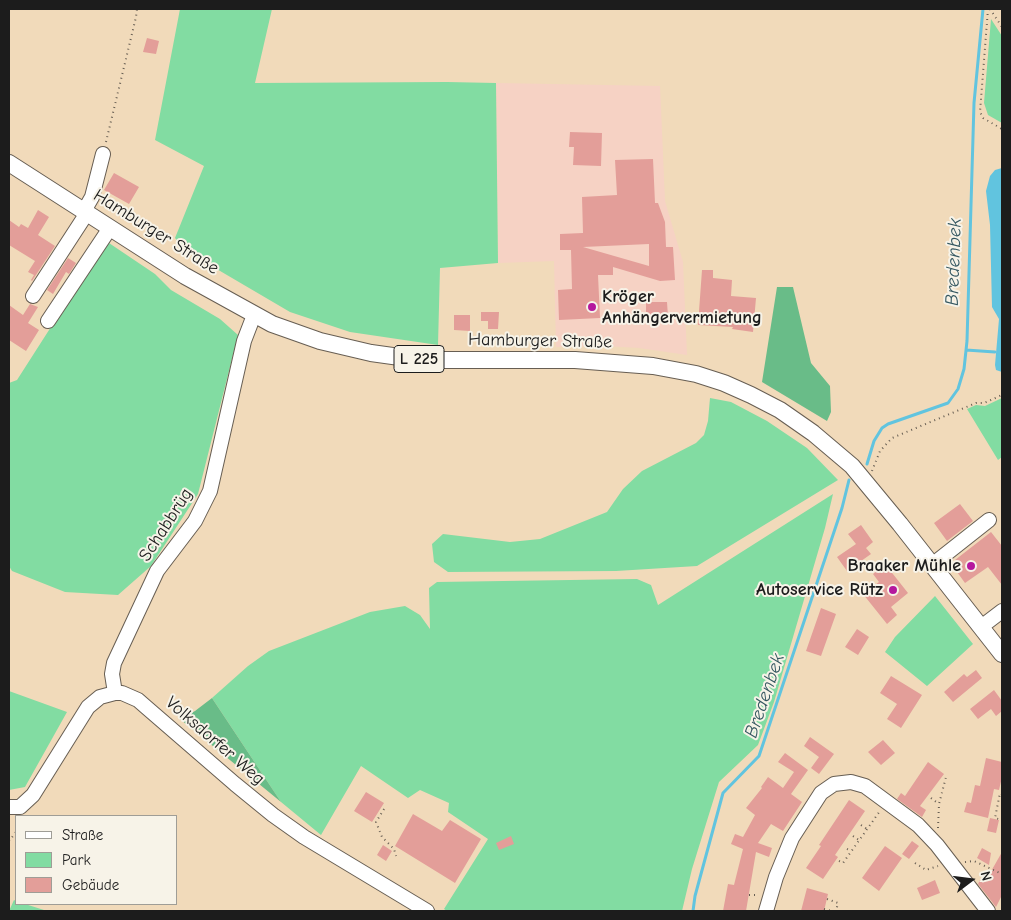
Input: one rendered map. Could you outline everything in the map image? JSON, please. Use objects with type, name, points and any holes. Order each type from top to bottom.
[{"type":"main road","name":"Hamburger Straße","points":[[9,163],[185,276],[272,324],[320,341],[352,350],[391,356],[442,360],[609,361],[653,366],[689,372],[724,383],[765,402],[813,433],[852,466],[1002,654]]},
{"type":"street","points":[[33,296],[86,212],[92,197],[103,154]]},
{"type":"street","points":[[48,321],[110,228]]},
{"type":"street","name":"Schabbrüg","points":[[115,693],[112,674],[114,663],[153,579],[195,520],[210,491],[244,341],[254,315]]},
{"type":"street","points":[[932,565],[989,520]]},
{"type":"street","points":[[981,627],[1002,611]]},
{"type":"street","points":[[9,808],[20,807],[33,795],[88,707],[100,697],[115,693]]},
{"type":"street","name":"Volksdorfer Weg","points":[[115,693],[122,693],[138,700],[273,815],[304,837],[428,911]]},
{"type":"street","points":[[766,911],[773,884],[789,844],[821,794],[834,784],[851,782],[865,786],[918,825],[938,845],[988,911]]},
{"type":"path","points":[[103,154],[137,9]]},
{"type":"path","points":[[989,9],[1002,27]]},
{"type":"path","points":[[989,9],[980,112],[983,118],[1002,129]]},
{"type":"path","points":[[864,479],[872,470],[880,451],[892,438],[976,403],[984,403],[1002,395]]},
{"type":"path","points":[[938,845],[939,804],[946,777]]},
{"type":"path","points":[[939,787],[943,790]]},
{"type":"path","points":[[1002,794],[1000,793],[994,818],[1002,820]]},
{"type":"path","points":[[931,798],[939,804]]},
{"type":"path","points":[[839,860],[843,863],[887,801]]},
{"type":"path","points":[[384,808],[376,822],[382,837],[394,849],[396,856]]},
{"type":"path","points":[[861,825],[867,829]]},
{"type":"path","points":[[854,836],[859,840]]},
{"type":"path","points":[[847,848],[851,851]]},
{"type":"path","points":[[915,863],[926,870],[950,862],[974,861],[1002,874]]},
{"type":"path","points":[[826,899],[838,903],[836,911]]},
{"type":"path","points":[[824,909],[832,911]]},
{"type":"shaded area","points":[[496,83],[660,86],[665,201],[683,262],[687,355],[639,348],[604,346],[556,347],[554,261],[498,263]]},
{"type":"green space","points":[[180,9],[272,9],[255,83],[496,83],[498,263],[440,268],[438,345],[350,332],[290,312],[186,251],[175,238],[204,166],[155,140]]},
{"type":"green space","points":[[991,19],[1002,36],[1002,123],[988,115],[984,103]]},
{"type":"green space","points":[[106,241],[155,274],[171,290],[220,319],[238,335],[198,494],[151,566],[118,595],[65,592],[12,571],[9,566],[9,383],[17,380]]},
{"type":"green space","points":[[777,287],[793,287],[811,363],[830,386],[831,412],[827,421],[762,382]]},
{"type":"green space","points":[[710,398],[731,402],[767,421],[807,448],[838,480],[697,566],[616,571],[448,572],[434,562],[432,544],[443,534],[510,542],[540,539],[607,512],[623,489],[642,471],[696,443],[704,435],[708,421]]},
{"type":"green space","points":[[1002,398],[1002,457],[998,460],[967,409],[976,405],[985,406]]},
{"type":"green space","points":[[833,494],[825,528],[774,702],[758,745],[719,782],[692,869],[682,911],[447,911],[444,909],[488,839],[448,812],[449,803],[420,790],[408,798],[361,766],[321,835],[281,802],[212,698],[248,666],[269,651],[370,612],[405,606],[420,615],[430,629],[429,588],[437,582],[637,579],[651,585],[658,605]]},
{"type":"green space","points":[[935,596],[973,644],[927,686],[885,652],[895,637]]},
{"type":"green space","points":[[9,691],[67,712],[25,787],[9,790]]},
{"type":"green space","points":[[212,698],[281,802],[180,719],[195,711]]},
{"type":"green space","points":[[14,900],[15,905],[28,905],[44,910],[44,911],[9,911]]},
{"type":"water","points":[[1002,168],[1002,372],[996,370],[995,365],[999,319],[992,307],[990,225],[986,191],[990,176],[995,170]]},
{"type":"building","points":[[147,38],[159,41],[156,54],[143,52]]},
{"type":"building","points":[[570,132],[602,133],[601,166],[573,165],[574,147],[569,147]]},
{"type":"building","points":[[653,159],[655,203],[658,203],[665,222],[666,247],[673,247],[675,280],[660,281],[613,267],[613,275],[598,275],[600,318],[559,320],[558,290],[572,289],[571,250],[560,250],[560,234],[583,233],[582,197],[617,195],[615,160]],"holes":[[[649,244],[649,266],[583,247]]]},
{"type":"building","points":[[114,173],[139,187],[129,204],[104,190]]},
{"type":"building","points":[[38,210],[49,217],[38,235],[55,246],[32,281],[34,275],[28,272],[35,261],[9,245],[9,220],[19,227],[21,224],[28,228]]},
{"type":"building","points":[[68,258],[76,263],[69,274],[66,272],[53,294],[47,290]]},
{"type":"building","points":[[702,270],[713,270],[713,278],[732,280],[731,296],[756,298],[753,332],[732,329],[733,327],[698,325]]},
{"type":"building","points":[[646,302],[667,302],[668,317],[646,317]]},
{"type":"building","points":[[30,304],[38,307],[28,323],[39,330],[26,351],[9,340],[9,305],[23,315]]},
{"type":"building","points":[[481,312],[499,312],[498,329],[488,329],[488,321],[481,321]]},
{"type":"building","points":[[454,315],[470,315],[470,331],[454,330]]},
{"type":"building","points":[[960,504],[973,521],[947,541],[934,523]]},
{"type":"building","points":[[861,525],[873,542],[866,548],[871,554],[847,571],[837,557],[856,544],[848,534]]},
{"type":"building","points":[[991,532],[1002,546],[1002,585],[988,567],[965,583],[952,565],[957,562],[955,560]]},
{"type":"building","points":[[885,564],[908,593],[891,607],[897,615],[887,624],[863,594],[879,582],[873,574]]},
{"type":"building","points":[[821,608],[836,614],[821,656],[806,651]]},
{"type":"building","points":[[857,629],[869,637],[858,655],[845,647]]},
{"type":"building","points":[[976,670],[982,678],[953,702],[944,692],[964,674],[967,677]]},
{"type":"building","points":[[891,676],[922,695],[901,728],[887,719],[897,704],[880,693]]},
{"type":"building","points":[[994,690],[1002,701],[1002,711],[996,716],[991,709],[978,719],[970,709]]},
{"type":"building","points":[[810,737],[834,754],[819,774],[811,768],[819,757],[804,746]]},
{"type":"building","points":[[883,740],[895,753],[881,765],[868,752]]},
{"type":"building","points":[[785,753],[808,770],[791,794],[802,802],[783,831],[771,824],[758,843],[772,848],[769,857],[756,852],[746,911],[723,911],[728,884],[734,885],[743,849],[731,844],[735,834],[743,837],[755,815],[746,808],[768,777],[783,788],[794,772],[778,762]]},
{"type":"building","points":[[986,758],[1002,762],[1002,777],[999,790],[994,789],[988,818],[964,812],[967,802],[971,803],[975,785],[980,786]]},
{"type":"building","points":[[928,762],[944,774],[920,806],[926,810],[922,817],[897,799],[901,793],[905,796]]},
{"type":"building","points":[[366,792],[384,803],[372,822],[354,811]]},
{"type":"building","points":[[849,800],[865,811],[835,855],[838,857],[823,879],[806,868]]},
{"type":"building","points":[[413,814],[442,831],[450,820],[481,839],[455,883],[395,846]]},
{"type":"building","points":[[990,818],[999,820],[996,833],[987,831]]},
{"type":"building","points":[[511,836],[514,844],[499,850],[496,843]]},
{"type":"building","points":[[912,841],[919,846],[909,859],[902,854]]},
{"type":"building","points":[[383,845],[392,851],[386,861],[377,855]]},
{"type":"building","points":[[885,846],[902,858],[879,891],[862,878]]},
{"type":"building","points":[[982,848],[991,853],[989,865],[977,858]]},
{"type":"building","points":[[1002,852],[1002,895],[996,907],[978,884],[980,880],[985,882]]},
{"type":"building","points":[[935,880],[940,893],[922,900],[917,888]]},
{"type":"building","points":[[807,888],[828,894],[824,911],[801,911]]},
{"type":"waterway","name":"Bredenbek","points":[[867,464],[874,441],[882,428],[888,424],[948,403],[958,389],[964,369],[967,341],[974,103],[983,9]]},
{"type":"waterway","points":[[966,350],[995,352]]},
{"type":"waterway","name":"Bredenbek","points":[[693,911],[695,896],[723,793],[759,756],[842,508],[849,480]]},
{"type":"place","name":"Kröger Anhängervermietung","points":[[592,307]]},
{"type":"place","name":"Braaker Mühle","points":[[971,566]]},
{"type":"place","name":"Autoservice Rütz","points":[[893,590]]}]
